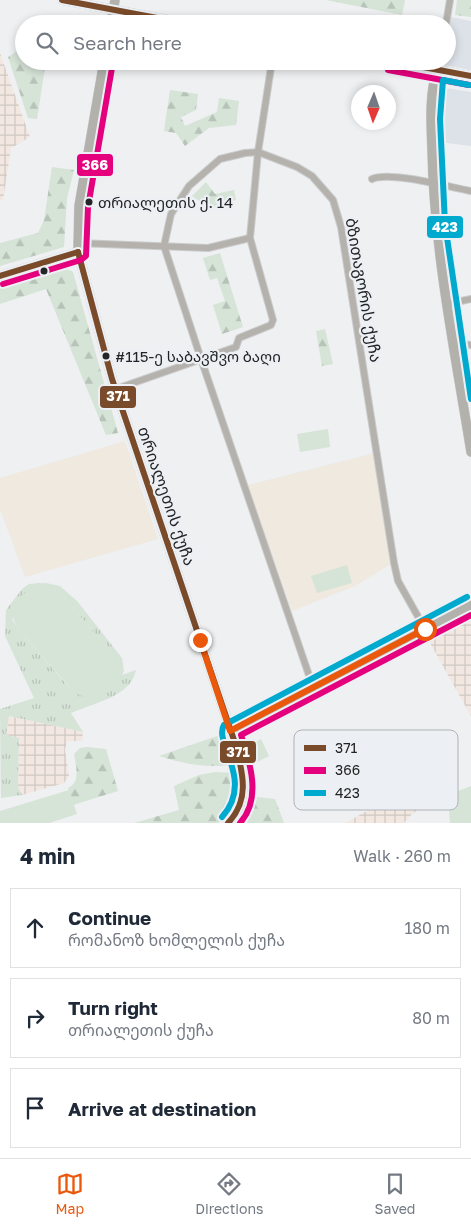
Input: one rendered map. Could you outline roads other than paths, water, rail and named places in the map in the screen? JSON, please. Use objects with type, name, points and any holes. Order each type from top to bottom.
[{"type":"street","points":[[62,0],[114,5],[154,15]]},
{"type":"street","points":[[448,15],[450,0]]},
{"type":"street","name":"თრიალეთის ქუჩა","points":[[102,70],[79,206],[77,247],[116,389],[230,731],[244,787],[243,801],[236,817],[228,823]]},
{"type":"street","points":[[116,389],[236,347],[239,338],[271,325],[273,320],[250,238],[258,152],[271,70]]},
{"type":"street","points":[[437,70],[434,80],[431,116],[433,184],[447,304],[471,452]]},
{"type":"street","points":[[451,70],[471,76]]},
{"type":"street","name":"ბზითაგორის ქუჩა","points":[[313,687],[200,359],[164,246],[168,224],[175,204],[201,174],[220,159],[233,154],[258,152],[296,167],[312,176],[332,200],[341,227],[394,563],[398,581],[425,629]]},
{"type":"street","points":[[372,179],[386,176],[471,191]]},
{"type":"street","points":[[0,276],[77,247],[164,246],[208,248],[250,238]]},
{"type":"street","points":[[447,304],[471,299]]},
{"type":"street","points":[[453,343],[471,345]]},
{"type":"street","points":[[230,731],[471,605]]},
{"type":"place","name":"თრიალეთის ქ. 14","points":[[89,202]]},
{"type":"place","name":"#115-ე საბავშვო ბაღი","points":[[106,356]]}]
